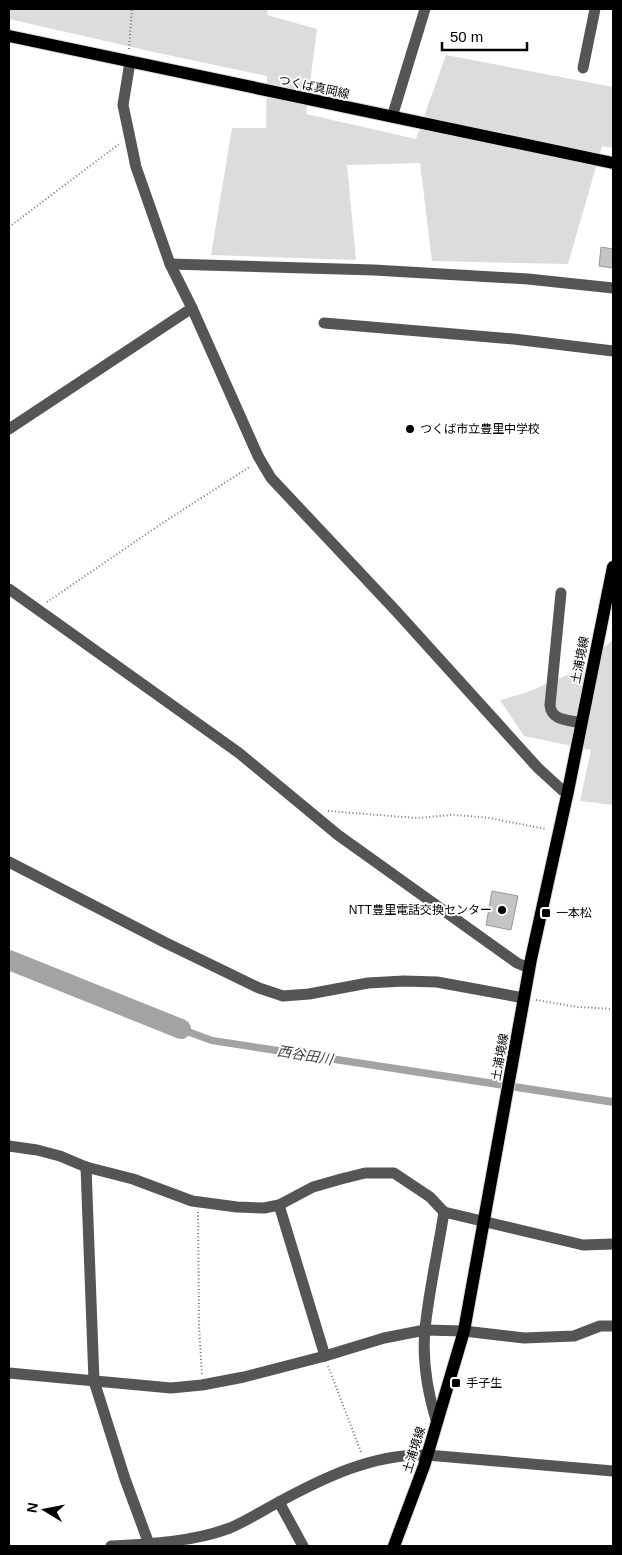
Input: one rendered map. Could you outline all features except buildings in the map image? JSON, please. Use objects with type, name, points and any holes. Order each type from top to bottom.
[{"type":"main road","name":"つくば真岡線","points":[[9,36],[613,163]]},
{"type":"main road","name":"土浦境線","points":[[394,1546],[427,1455],[464,1331],[529,968],[568,791],[613,571]]},
{"type":"street","points":[[392,118],[425,9]]},
{"type":"street","points":[[583,68],[595,9]]},
{"type":"street","points":[[130,62],[123,106],[136,167],[170,264],[192,308],[260,460],[271,478],[396,611],[538,768],[562,790],[568,791]]},
{"type":"street","points":[[170,264],[374,270],[528,279],[613,288]]},
{"type":"street","points":[[9,430],[192,308]]},
{"type":"street","points":[[324,323],[514,339],[613,351]]},
{"type":"street","points":[[9,589],[239,753],[338,834],[517,963],[529,968]]},
{"type":"street","points":[[561,594],[550,711],[556,718],[582,723]]},
{"type":"street","points":[[9,862],[164,942],[259,988],[283,996],[309,994],[368,983],[404,981],[437,982],[524,998]]},
{"type":"street","points":[[9,1146],[60,1156],[86,1167],[133,1179],[198,1202],[264,1208],[279,1205],[313,1187],[341,1179],[365,1173],[394,1173],[430,1197],[444,1212],[583,1245],[613,1244]]},
{"type":"street","points":[[86,1167],[94,1382],[125,1479],[149,1544]]},
{"type":"street","points":[[279,1205],[324,1356]]},
{"type":"street","points":[[437,1423],[431,1405],[426,1368],[425,1330],[444,1212]]},
{"type":"street","points":[[9,1373],[171,1388],[202,1385],[244,1377],[384,1338],[425,1330],[464,1331],[524,1338],[574,1336],[600,1326],[613,1326]]},
{"type":"street","points":[[110,1546],[149,1544],[212,1533],[231,1527],[310,1485],[366,1464],[401,1455],[427,1455],[613,1471]]},
{"type":"street","points":[[279,1502],[303,1546]]},
{"type":"street","points":[[199,1546],[209,1539],[212,1533]]},
{"type":"path","points":[[130,62],[132,9]]},
{"type":"path","points":[[9,227],[129,136]]},
{"type":"path","points":[[36,608],[260,460]]},
{"type":"path","points":[[310,812],[323,810],[418,818],[460,816],[489,818],[559,832]]},
{"type":"path","points":[[524,998],[578,1007],[613,1009]]},
{"type":"path","points":[[198,1202],[202,1385]]},
{"type":"path","points":[[324,1356],[366,1464]]},
{"type":"shaded area","points":[[9,9],[268,9],[267,15],[317,29],[306,114],[416,139],[446,55],[613,87],[613,148],[602,146],[568,264],[432,261],[420,163],[347,165],[356,260],[211,255],[232,128],[266,128],[267,76],[9,19]]},
{"type":"shaded area","points":[[613,640],[613,805],[580,801],[591,750],[524,736],[500,700],[525,693],[572,673]]},
{"type":"water","points":[[156,1016],[213,1037],[613,1098],[613,1106],[211,1044],[153,1023]]},
{"type":"waterway","name":"西谷田川","points":[[9,960],[181,1029]]},
{"type":"place","name":"つくば市立豊里中学校","points":[[410,429]]},
{"type":"place","name":"NTT豊里電話交換センター","points":[[502,910]]},
{"type":"place","name":"一本松","points":[[546,913]]},
{"type":"place","name":"手子生","points":[[456,1383]]}]
